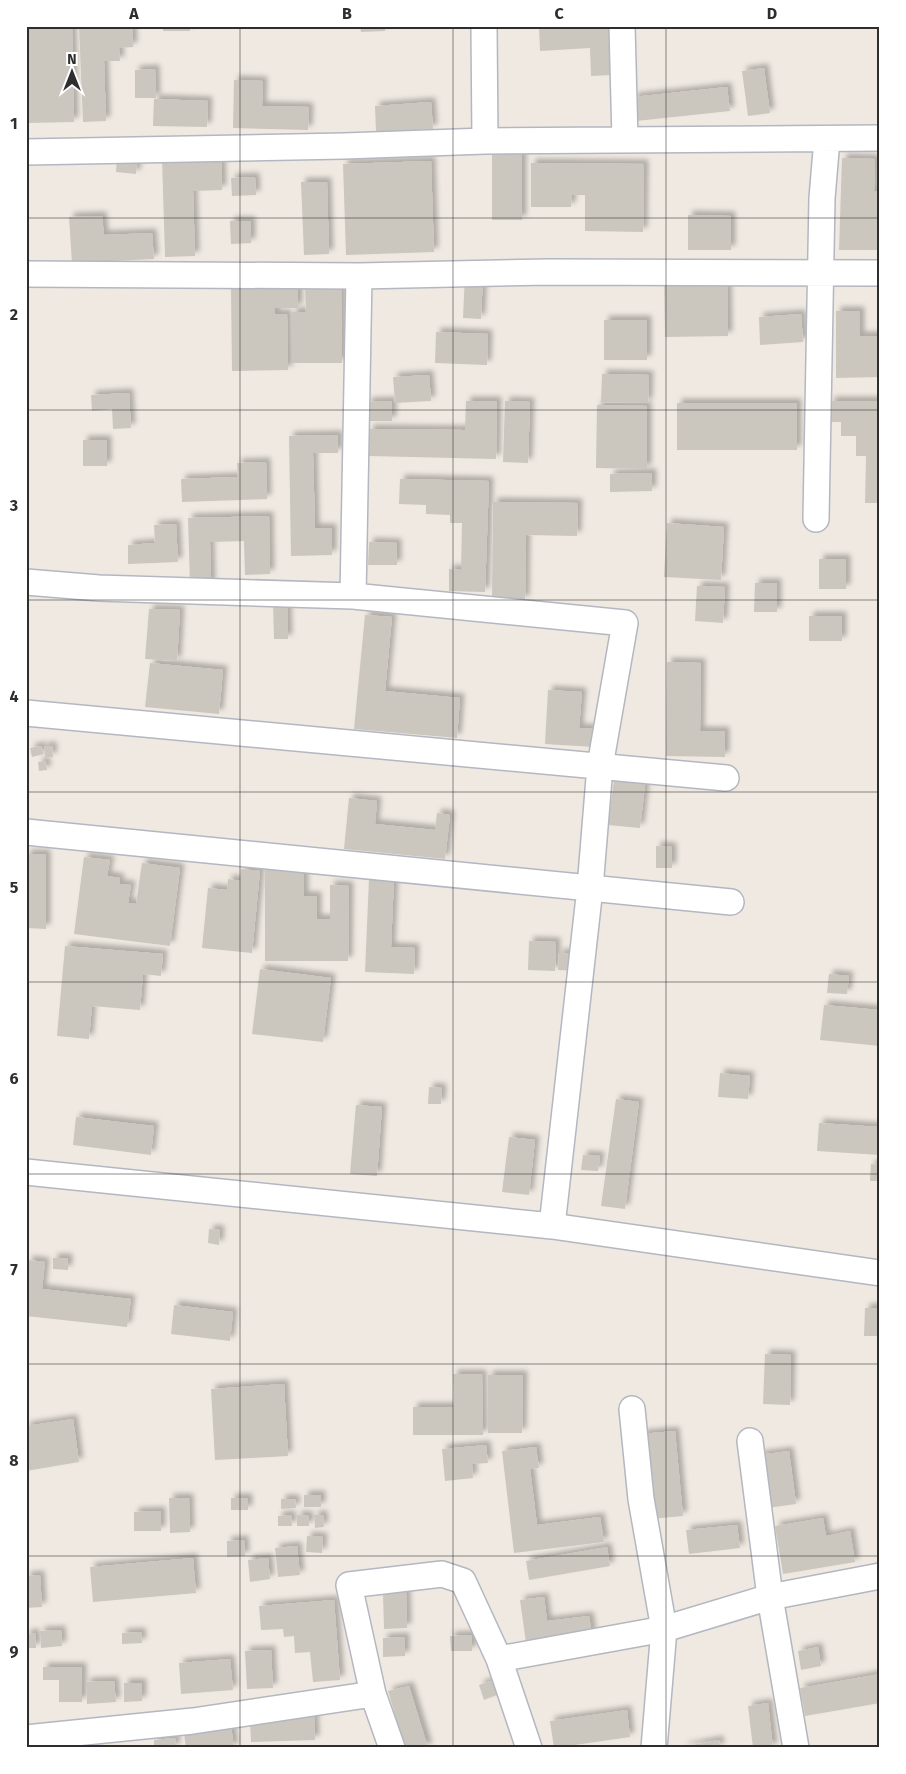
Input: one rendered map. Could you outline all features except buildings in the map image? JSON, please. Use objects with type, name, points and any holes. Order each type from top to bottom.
[{"type":"street","points":[[484,26],[485,141]]},
{"type":"street","points":[[622,26],[625,140]]},
{"type":"street","points":[[26,152],[485,141],[880,138]]},
{"type":"street","points":[[816,519],[822,198],[827,139]]},
{"type":"street","points":[[26,274],[360,276],[549,272],[880,273]]},
{"type":"street","points":[[353,596],[360,276]]},
{"type":"street","points":[[26,582],[99,588],[353,596],[625,623],[600,766],[590,888],[552,1226]]},
{"type":"street","points":[[26,713],[726,778]]},
{"type":"street","points":[[26,832],[731,902]]},
{"type":"street","points":[[26,1172],[552,1226],[880,1273]]},
{"type":"street","points":[[632,1409],[640,1499],[664,1628],[654,1748]]},
{"type":"street","points":[[750,1441],[770,1597],[796,1748]]},
{"type":"street","points":[[392,1748],[373,1694],[350,1585],[442,1574],[463,1581],[499,1659],[529,1748]]},
{"type":"street","points":[[499,1659],[664,1628],[770,1597],[880,1576]]},
{"type":"street","points":[[26,1738],[193,1721],[373,1694]]}]
